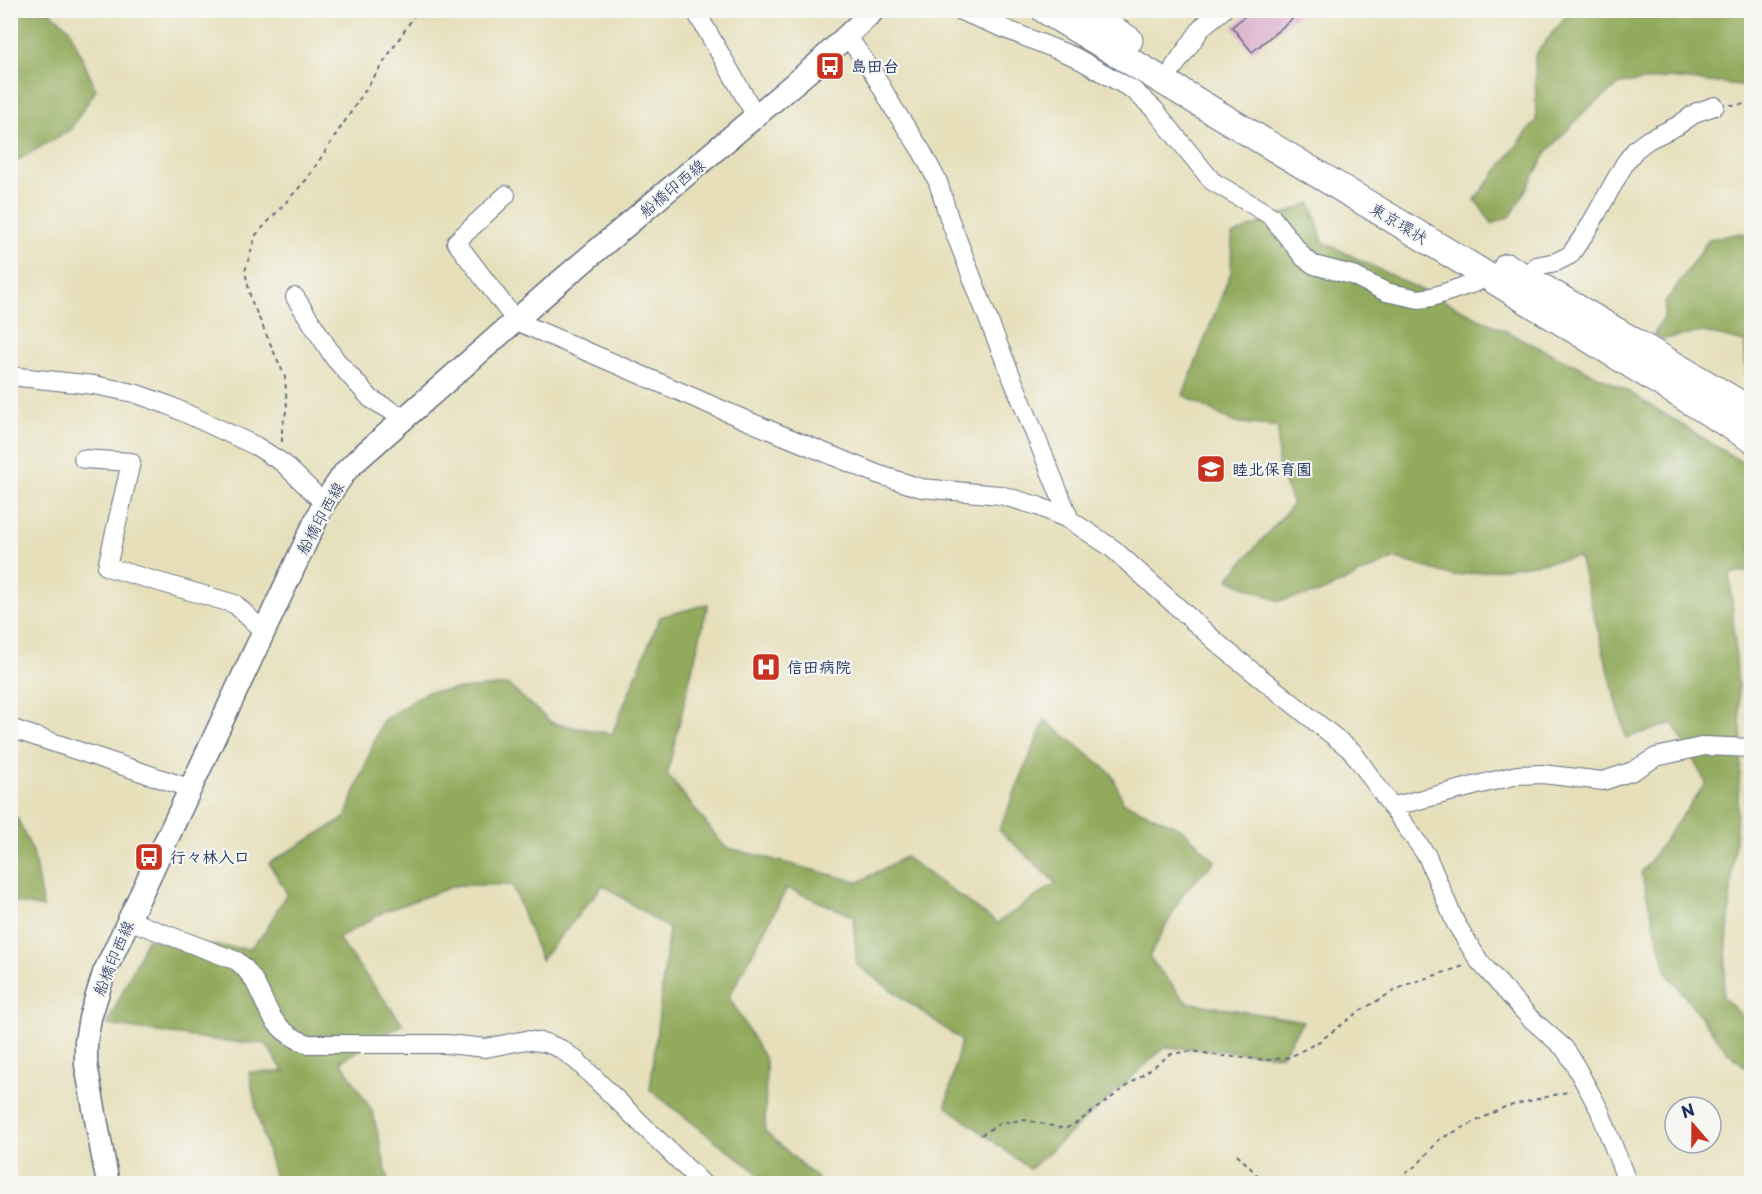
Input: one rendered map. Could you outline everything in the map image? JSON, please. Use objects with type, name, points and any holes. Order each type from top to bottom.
[{"type":"highway","name":"東京環状","points":[[1045,10],[1489,277],[1752,439]]},
{"type":"highway","name":"東京環状","points":[[1082,10],[1501,264],[1752,411]]},
{"type":"main road","name":"船橋印西線","points":[[108,1184],[86,1065],[86,1041],[95,997],[189,788],[324,503],[345,472],[356,461],[756,116],[859,20]]},
{"type":"street","points":[[695,10],[756,116]]},
{"type":"street","points":[[958,10],[1075,57],[1133,90],[1154,110],[1212,181],[1271,216],[1284,229],[1304,258],[1314,265],[1352,275],[1386,292],[1419,299],[1477,282]]},
{"type":"street","points":[[1174,67],[1203,26],[1223,10]]},
{"type":"street","points":[[859,20],[874,74],[938,182],[966,262],[1070,520]]},
{"type":"street","points":[[1536,266],[1556,262],[1570,255],[1588,229],[1625,163],[1636,149],[1697,112],[1715,106]]},
{"type":"street","points":[[506,195],[456,242],[516,321],[877,474],[921,488],[1000,495],[1038,506],[1070,520],[1112,548],[1222,647],[1352,752],[1427,856],[1455,922],[1479,961],[1529,1017],[1564,1048],[1571,1058],[1599,1109],[1628,1184]]},
{"type":"street","points":[[295,297],[334,359],[371,399],[404,418]]},
{"type":"street","points":[[10,376],[59,380],[134,393],[168,405],[256,446],[283,463],[324,503]]},
{"type":"street","points":[[83,459],[131,462],[107,567],[235,604],[264,631]]},
{"type":"street","points":[[10,728],[189,788]]},
{"type":"street","points":[[1392,807],[1517,776],[1542,774],[1603,781],[1633,771],[1656,757],[1666,754],[1705,746],[1752,748]]},
{"type":"street","points":[[128,920],[237,961],[246,969],[280,1029],[292,1038],[308,1044],[447,1044],[486,1048],[526,1040],[546,1043],[561,1049],[577,1061],[703,1184]]},
{"type":"path","points":[[283,463],[282,428],[287,408],[285,377],[251,300],[245,271],[252,246],[256,235],[307,179],[418,10]]},
{"type":"path","points":[[1715,106],[1752,104]]},
{"type":"path","points":[[981,1135],[1000,1123],[1025,1120],[1065,1129],[1171,1054],[1192,1051],[1269,1060],[1290,1057],[1320,1041],[1361,1010],[1405,985],[1479,961]]},
{"type":"path","points":[[1391,1184],[1418,1164],[1440,1139],[1505,1107],[1586,1087]]},
{"type":"path","points":[[1237,1154],[1266,1184]]},
{"type":"green space","points":[[11,10],[49,11],[69,28],[96,90],[70,130],[11,164]]},
{"type":"green space","points":[[1571,10],[1751,11],[1751,86],[1668,78],[1620,84],[1585,111],[1547,152],[1511,216],[1492,224],[1475,199],[1536,121],[1535,55]]},
{"type":"green space","points":[[1311,203],[1323,242],[1624,389],[1751,468],[1751,571],[1730,574],[1742,745],[1723,997],[1751,1025],[1751,1072],[1728,1052],[1667,973],[1641,873],[1706,783],[1673,723],[1626,738],[1579,557],[1454,576],[1395,558],[1319,593],[1279,601],[1228,579],[1293,504],[1278,469],[1278,427],[1233,422],[1183,395],[1231,272],[1232,235]]},
{"type":"green space","points":[[1742,233],[1751,237],[1751,378],[1746,375],[1745,342],[1703,332],[1663,339],[1654,334],[1664,318],[1665,303],[1709,239]]},
{"type":"green space","points":[[708,604],[667,774],[725,847],[859,882],[905,857],[997,923],[1056,883],[999,830],[1045,720],[1112,774],[1123,802],[1182,829],[1215,861],[1184,892],[1149,957],[1186,1002],[1303,1021],[1282,1055],[1165,1047],[1030,1169],[946,1106],[961,1040],[857,965],[853,916],[787,888],[729,997],[766,1061],[765,1131],[823,1184],[764,1183],[756,1172],[650,1090],[669,929],[603,885],[541,960],[512,885],[457,885],[383,912],[338,939],[403,1024],[341,1061],[373,1113],[389,1183],[276,1183],[257,1113],[249,1072],[284,1072],[266,1044],[222,1041],[107,1025],[147,939],[249,949],[264,933],[287,893],[269,863],[345,818],[382,721],[426,692],[508,685],[552,723],[612,734],[660,617]]},
{"type":"green space","points":[[11,817],[17,818],[33,852],[43,908],[11,901]]},
{"type":"building","points":[[1252,10],[1303,10],[1252,52],[1232,27]]},
{"type":"place","name":"島田台","points":[[830,66]]},
{"type":"place","name":"睦北保育園","points":[[1211,469]]},
{"type":"place","name":"信田病院","points":[[766,667]]},
{"type":"place","name":"行々林入口","points":[[149,857]]}]
